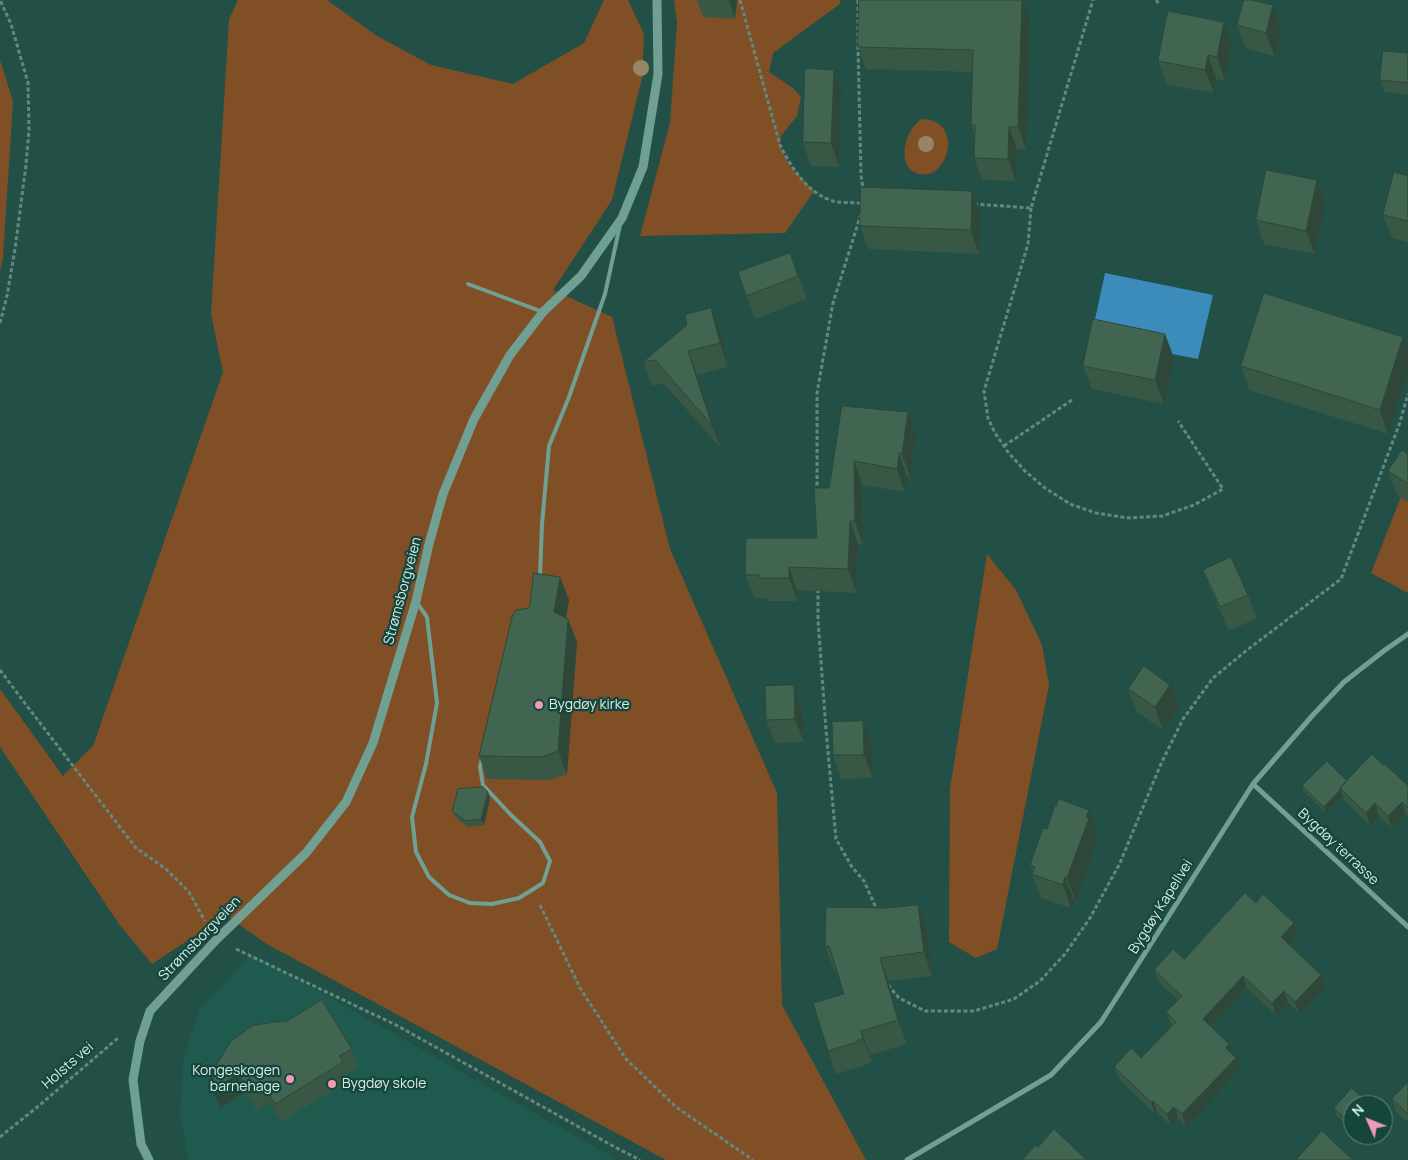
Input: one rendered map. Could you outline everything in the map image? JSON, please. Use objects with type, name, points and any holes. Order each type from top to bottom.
[{"type":"street","name":"Strømsborgveien","points":[[149,1160],[141,1144],[132,1080],[140,1041],[150,1011],[216,940],[306,853],[346,802],[374,743],[416,602],[443,494],[474,419],[510,355],[543,312],[581,276],[622,218],[643,167],[658,74],[657,0]]},
{"type":"street","name":"Bygdøy Kapellvei","points":[[907,1160],[1050,1075],[1101,1022],[1253,784],[1344,682],[1408,634]]},
{"type":"street","name":"Bygdøy terrasse","points":[[1253,784],[1408,927]]},
{"type":"lane","points":[[538,582],[549,446],[605,294],[622,218]]},
{"type":"lane","points":[[468,284],[543,312]]},
{"type":"lane","points":[[416,602],[427,617],[437,703],[426,764],[412,817],[416,852],[430,877],[449,895],[470,903],[492,904],[519,898],[543,883],[550,860],[540,842],[483,785],[480,767],[484,753]]},
{"type":"path","points":[[0,0],[11,24],[28,83],[29,130],[14,249],[0,323]]},
{"type":"path","points":[[740,0],[780,146],[790,166],[814,192],[836,202],[864,203],[833,303],[816,393],[817,492]]},
{"type":"path","points":[[858,0],[858,78],[863,194]]},
{"type":"path","points":[[1093,0],[1032,208],[1028,244],[984,391],[988,418],[1004,446],[1025,471],[1045,488],[1070,504],[1096,513],[1128,518],[1162,516],[1194,505],[1223,489],[1178,420]]},
{"type":"path","points":[[1156,0],[1160,5]]},
{"type":"path","points":[[971,204],[1032,208]]},
{"type":"path","points":[[887,983],[898,998],[925,1011],[974,1011],[1014,999],[1040,981],[1065,954],[1090,918],[1120,863],[1160,766],[1183,719],[1213,678],[1341,579],[1396,433],[1408,394]]},
{"type":"path","points":[[1004,446],[1072,400]]},
{"type":"path","points":[[818,581],[826,730],[836,839],[852,867],[864,881],[878,914]]},
{"type":"path","points":[[0,670],[136,848],[166,869],[189,892],[216,940],[396,1024],[640,1160]]},
{"type":"path","points":[[532,890],[580,988],[626,1059],[676,1107],[753,1160]]},
{"type":"path","name":"Holsts vei","points":[[0,1137],[121,1036]]},
{"type":"shaded area","points":[[238,0],[327,0],[377,36],[431,65],[513,84],[584,43],[604,0],[628,0],[644,34],[642,78],[612,200],[553,290],[612,317],[670,549],[777,793],[782,1005],[866,1160],[666,1160],[265,943],[226,915],[152,964],[119,924],[0,747],[0,689],[63,776],[93,746],[223,372],[211,314],[229,19]]},
{"type":"shaded area","points":[[674,0],[840,0],[840,4],[773,53],[769,72],[793,88],[801,97],[797,116],[781,136],[780,146],[790,166],[814,191],[785,233],[640,236],[670,123],[677,23]]},
{"type":"shaded area","points":[[0,60],[13,101],[3,257],[0,271]]},
{"type":"shaded area","points":[[922,119],[936,122],[944,130],[948,140],[944,161],[937,170],[927,174],[916,173],[910,169],[904,151],[910,131]]},
{"type":"shaded area","points":[[1408,479],[1408,593],[1371,573]]},
{"type":"shaded area","points":[[987,554],[1016,590],[1042,645],[1049,685],[997,949],[976,958],[949,942],[950,789]]},
{"type":"shaded area","name":"Bygdøy skole","points":[[252,954],[618,1160],[188,1160],[180,1113],[184,1054],[199,1010]]},
{"type":"water","points":[[1105,273],[1213,295],[1198,359],[1091,338]]},
{"type":"building","points":[[859,0],[1022,0],[1018,127],[1009,127],[1008,159],[974,158],[975,125],[971,125],[973,50],[858,47]]},
{"type":"building","points":[[1244,0],[1273,5],[1266,33],[1237,25]]},
{"type":"building","points":[[1168,11],[1224,22],[1217,57],[1208,55],[1205,70],[1158,61]]},
{"type":"building","points":[[1383,51],[1408,53],[1408,83],[1380,80]]},
{"type":"building","points":[[805,68],[834,70],[831,143],[803,142]]},
{"type":"building","points":[[1266,170],[1317,180],[1306,231],[1256,220]]},
{"type":"building","points":[[1394,172],[1408,176],[1408,221],[1383,215]]},
{"type":"building","points":[[861,187],[972,191],[971,230],[860,226]]},
{"type":"building","points":[[790,253],[798,276],[746,296],[738,272]]},
{"type":"building","points":[[1264,293],[1403,337],[1380,410],[1241,366]]},
{"type":"building","points":[[711,308],[720,343],[688,351],[712,425],[655,360],[643,362],[687,325],[685,315]]},
{"type":"building","points":[[1093,319],[1165,334],[1155,380],[1083,366]]},
{"type":"building","points":[[842,406],[908,412],[902,454],[899,453],[897,469],[854,461],[855,521],[850,521],[848,569],[789,567],[789,578],[759,578],[759,575],[745,575],[746,538],[817,538],[814,488],[829,488]]},
{"type":"building","points":[[1402,450],[1408,454],[1408,484],[1388,471]]},
{"type":"building","points":[[1231,557],[1248,595],[1220,607],[1203,570]]},
{"type":"building","name":"Bygdøy kirke","points":[[534,573],[560,577],[554,612],[568,619],[558,751],[542,757],[479,756],[512,617],[516,610],[529,608]]},
{"type":"building","points":[[1144,666],[1170,685],[1155,707],[1128,689]]},
{"type":"building","points":[[794,685],[795,719],[766,720],[765,686]]},
{"type":"building","points":[[863,721],[864,755],[833,755],[832,722]]},
{"type":"building","points":[[1372,754],[1408,786],[1408,808],[1402,802],[1388,816],[1375,803],[1366,813],[1340,788]]},
{"type":"building","points":[[1327,761],[1347,781],[1324,807],[1302,786]]},
{"type":"building","points":[[483,787],[488,792],[481,819],[466,821],[452,811],[458,789]]},
{"type":"building","points":[[1059,799],[1089,810],[1086,817],[1089,818],[1063,885],[1032,874],[1035,867],[1030,865],[1043,828],[1047,829]]},
{"type":"building","points":[[1245,893],[1256,903],[1263,894],[1294,923],[1281,937],[1321,975],[1295,1002],[1284,991],[1272,1003],[1243,976],[1203,1019],[1229,1044],[1226,1048],[1236,1058],[1182,1114],[1174,1107],[1167,1114],[1153,1101],[1151,1102],[1114,1067],[1131,1048],[1141,1058],[1176,1022],[1166,1012],[1182,996],[1154,970],[1173,949],[1184,959]]},
{"type":"building","points":[[918,905],[924,952],[880,958],[898,1020],[861,1031],[863,1039],[828,1051],[813,1003],[844,994],[829,946],[825,946],[826,907],[888,908]]},
{"type":"building","points":[[322,1000],[352,1049],[339,1056],[343,1062],[275,1104],[263,1085],[251,1092],[238,1074],[213,1090],[213,1071],[231,1041],[252,1026],[287,1021]]},
{"type":"building","points":[[1408,1082],[1408,1114],[1393,1100]]},
{"type":"building","points":[[1352,1088],[1359,1095],[1346,1095]]},
{"type":"building","points":[[1343,1098],[1343,1116],[1334,1108]]},
{"type":"building","points":[[1054,1129],[1087,1160],[1022,1160],[1036,1145],[1038,1147]]},
{"type":"building","points":[[1322,1131],[1353,1160],[1296,1160]]},
{"type":"place","name":"Bygdøy kirke","points":[[539,705]]},
{"type":"place","name":"Kongeskogen barnehage","points":[[290,1079]]},
{"type":"place","name":"Bygdøy skole","points":[[332,1084]]}]
